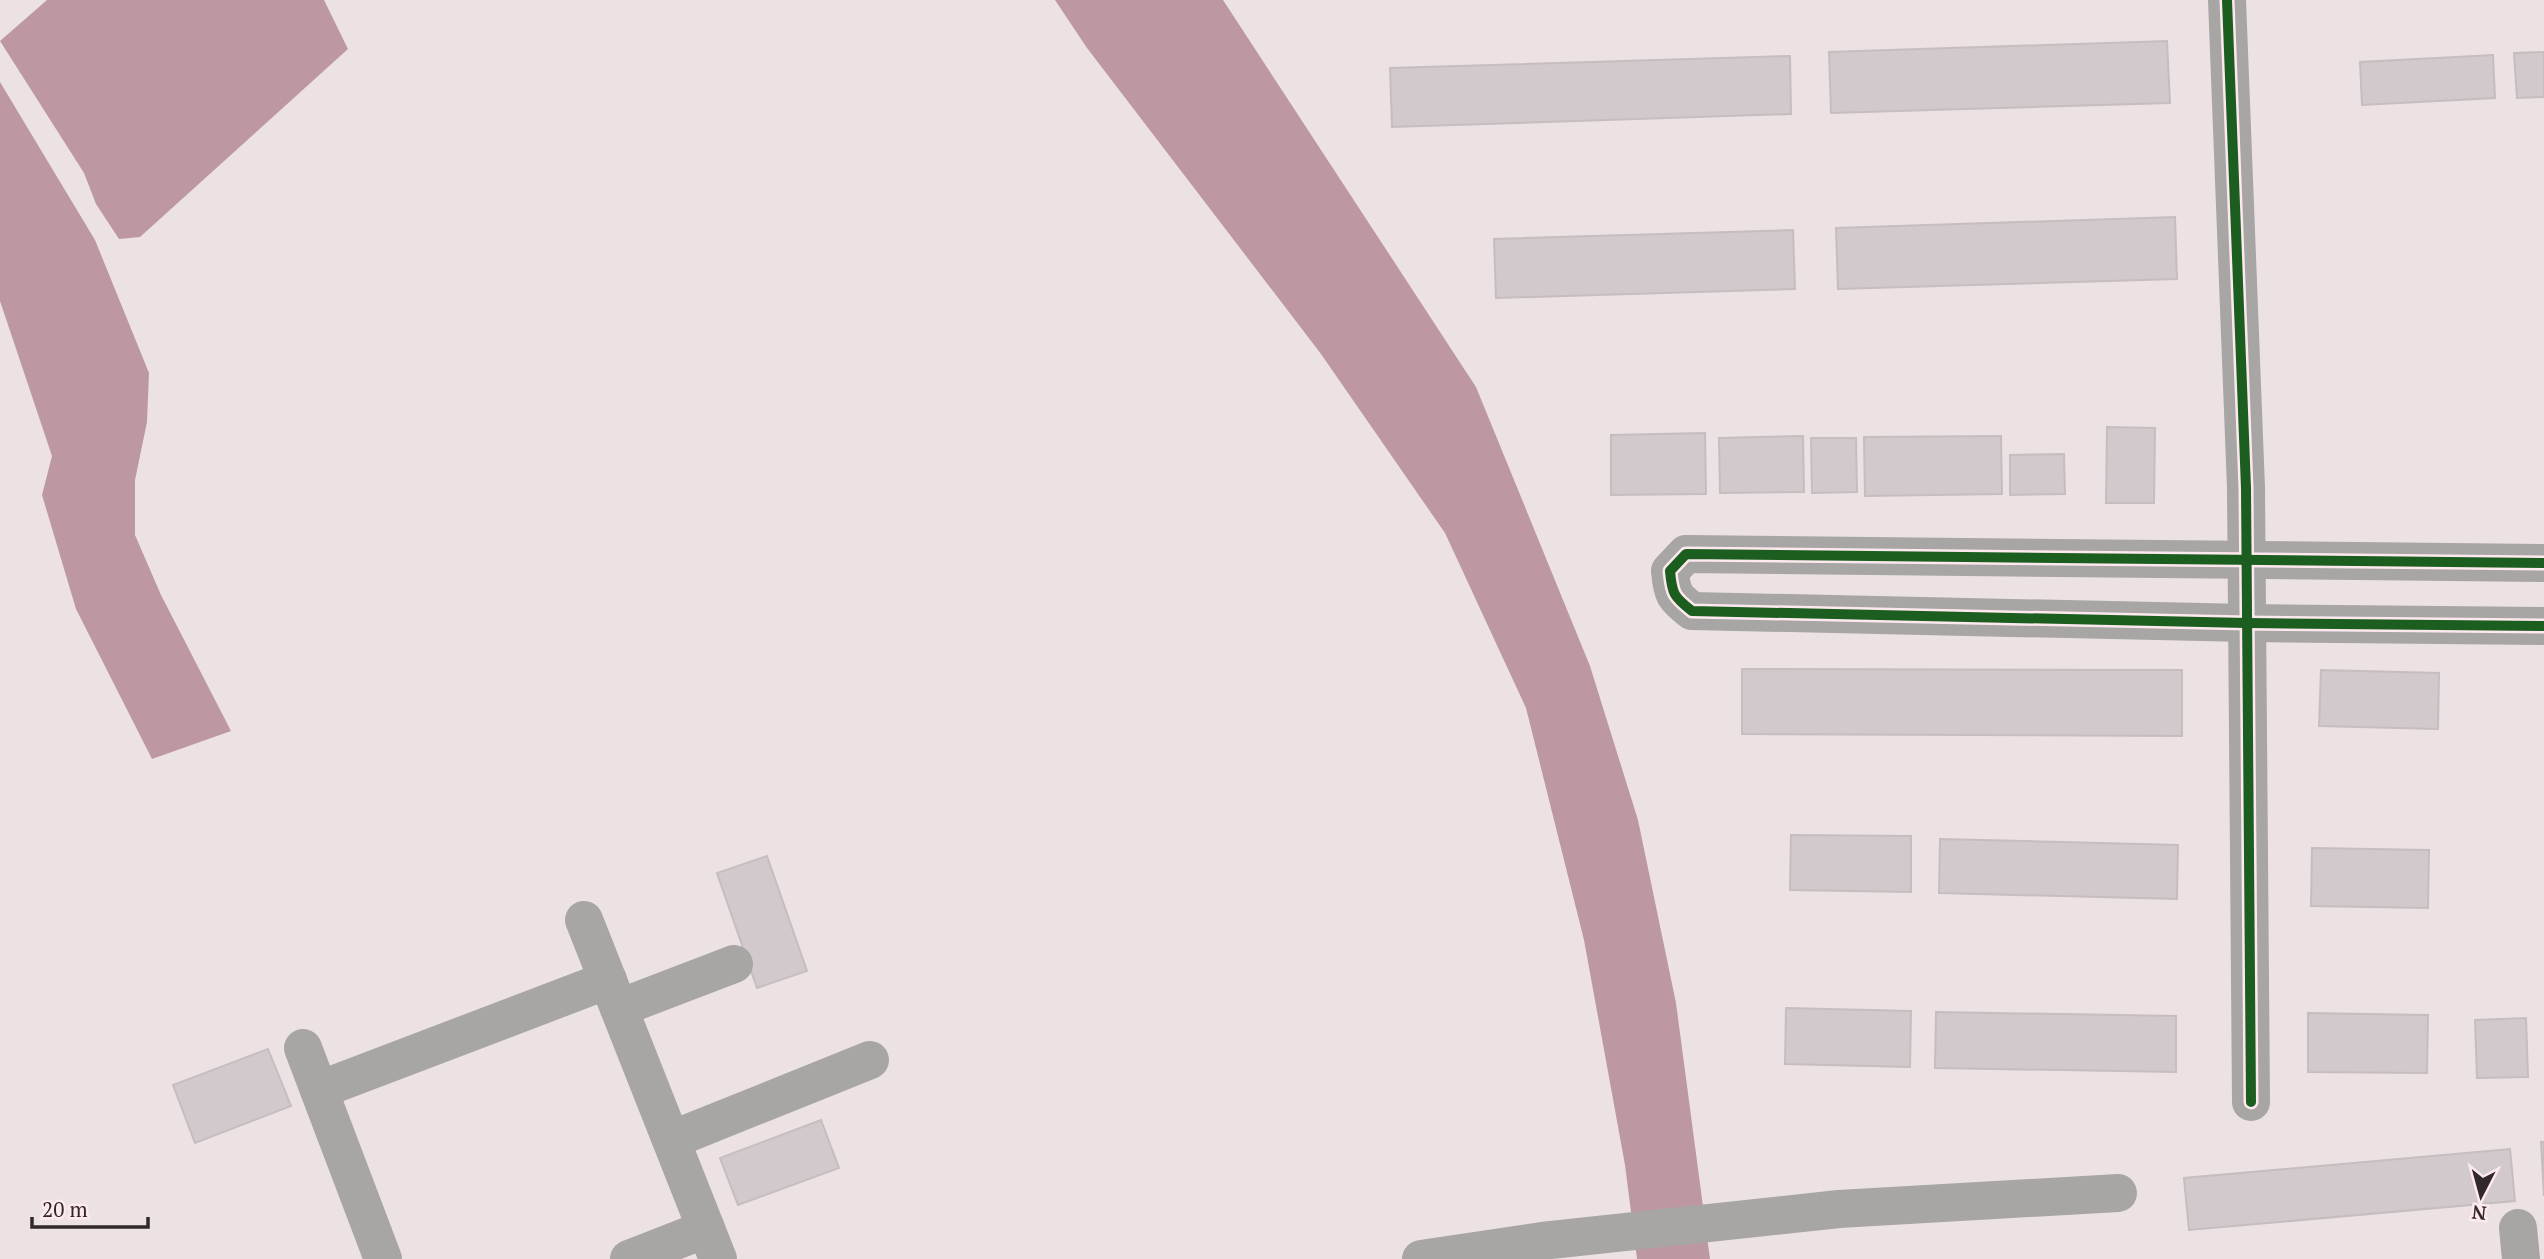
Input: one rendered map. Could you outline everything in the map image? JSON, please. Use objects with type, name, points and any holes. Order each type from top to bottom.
[{"type":"street","points":[[2227,0],[2246,559],[2251,1102]]},
{"type":"street","points":[[2544,562],[1686,554],[1670,571],[1671,590],[1677,600],[1692,611],[2247,623],[2544,626]]},
{"type":"street","points":[[584,920],[712,1244],[629,1259]]},
{"type":"street","points":[[319,1090],[614,994],[734,964]]},
{"type":"street","points":[[303,1048],[383,1259]]},
{"type":"street","points":[[671,1140],[870,1060]]},
{"type":"street","points":[[1421,1259],[1542,1241],[1839,1209],[2118,1193]]},
{"type":"shaded area","points":[[47,0],[324,0],[348,49],[140,237],[119,239],[96,204],[84,173],[0,41]]},
{"type":"shaded area","points":[[1055,0],[1223,0],[1476,387],[1590,666],[1638,820],[1676,1003],[1710,1259],[1637,1259],[1625,1165],[1584,940],[1526,708],[1445,533],[1321,354],[1087,48]]},
{"type":"shaded area","points":[[0,82],[95,240],[149,373],[147,422],[135,480],[135,535],[161,595],[231,731],[152,759],[76,609],[42,495],[52,456],[0,301]]},
{"type":"building","points":[[2167,41],[2170,103],[1831,113],[1829,52]]},
{"type":"building","points":[[2544,52],[2544,97],[2517,98],[2514,53]]},
{"type":"building","points":[[2493,55],[2495,98],[2362,105],[2360,62]]},
{"type":"building","points":[[1790,56],[1791,114],[1392,127],[1390,68]]},
{"type":"building","points":[[2175,217],[2177,279],[1838,289],[1836,228]]},
{"type":"building","points":[[1793,230],[1795,289],[1496,298],[1494,239]]},
{"type":"building","points":[[2107,427],[2155,428],[2154,503],[2106,503]]},
{"type":"building","points":[[1705,433],[1706,494],[1611,495],[1611,435]]},
{"type":"building","points":[[1803,436],[1804,492],[1720,493],[1719,438]]},
{"type":"building","points":[[2001,436],[2002,494],[1865,496],[1864,437]]},
{"type":"building","points":[[1811,438],[1856,438],[1857,492],[1812,493]]},
{"type":"building","points":[[2064,454],[2065,494],[2010,495],[2010,455]]},
{"type":"building","points":[[1742,669],[2182,670],[2182,736],[1742,734]]},
{"type":"building","points":[[2321,670],[2439,673],[2438,729],[2319,726]]},
{"type":"building","points":[[1791,835],[1911,836],[1911,892],[1790,890]]},
{"type":"building","points":[[1940,839],[2178,845],[2177,899],[1939,893]]},
{"type":"building","points":[[2312,848],[2429,850],[2428,908],[2311,906]]},
{"type":"building","points":[[767,856],[807,971],[757,988],[717,873]]},
{"type":"building","points":[[1786,1008],[1911,1011],[1910,1067],[1785,1064]]},
{"type":"building","points":[[1936,1012],[2176,1016],[2176,1072],[1935,1068]]},
{"type":"building","points":[[2308,1013],[2428,1015],[2427,1073],[2308,1072]]},
{"type":"building","points":[[2526,1018],[2528,1077],[2477,1078],[2475,1020]]},
{"type":"building","points":[[268,1049],[291,1106],[195,1143],[173,1085]]},
{"type":"building","points":[[821,1120],[839,1168],[738,1205],[720,1158]]},
{"type":"building","points":[[2541,1142],[2544,1142],[2544,1196]]},
{"type":"building","points":[[2510,1149],[2515,1201],[2189,1230],[2184,1178]]},
{"type":"cycle path","points":[[2227,0],[2246,488],[2251,1102]]},
{"type":"cycle path","points":[[2544,563],[1686,554],[1670,571],[1675,594],[1692,611],[2247,623],[2544,626]]}]
